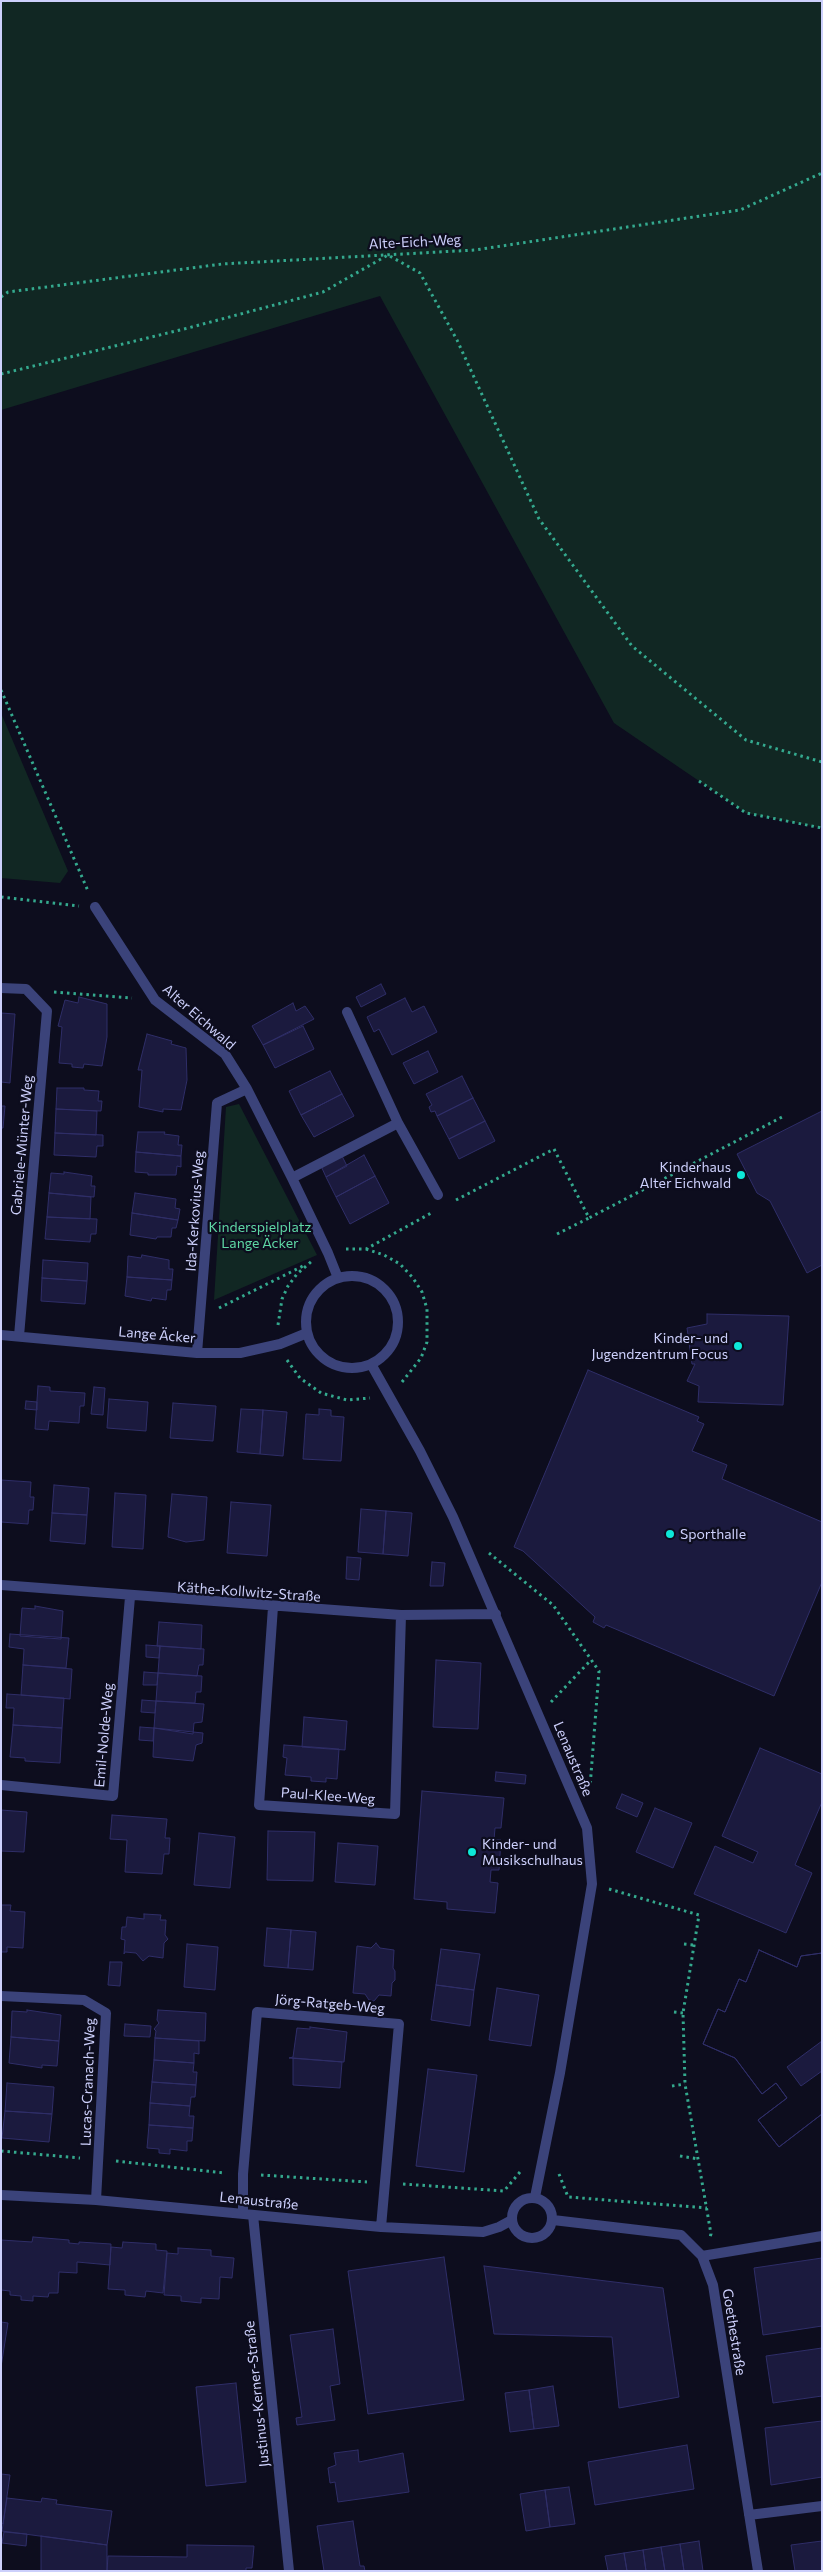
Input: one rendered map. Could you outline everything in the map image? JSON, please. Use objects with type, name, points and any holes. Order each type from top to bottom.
[{"type":"street","name":"Alter Eichwald","points":[[95,907],[155,1000],[225,1054],[247,1090],[292,1178],[338,1278]]},
{"type":"street","points":[[1,988],[26,990]]},
{"type":"street","name":"Gabriele-Münter-Weg","points":[[19,1336],[47,1011],[26,990]]},
{"type":"street","points":[[347,1012],[398,1123],[438,1195]]},
{"type":"street","name":"Ida-Kerkovius-Weg","points":[[197,1353],[217,1103],[247,1090]]},
{"type":"street","points":[[292,1178],[398,1123]]},
{"type":"street","points":[[349,1275],[372,1279],[382,1285],[395,1303],[398,1313],[397,1333],[388,1352],[371,1364],[349,1368],[327,1360],[318,1353],[307,1333],[307,1312],[315,1293],[325,1284],[338,1278],[349,1275]]},
{"type":"street","name":"Lange Äcker","points":[[1,1336],[19,1336],[197,1353],[240,1353],[280,1344],[307,1333]]},
{"type":"street","name":"Lenaustraße","points":[[371,1364],[420,1451],[453,1517],[587,1828],[592,1884],[535,2197]]},
{"type":"street","name":"Käthe-Kollwitz-Straße","points":[[1,1585],[273,1608],[401,1615],[496,1614]]},
{"type":"street","name":"Emil-Nolde-Weg","points":[[1,1785],[113,1796],[130,1597]]},
{"type":"street","name":"Paul-Klee-Weg","points":[[273,1608],[259,1805],[395,1814],[401,1615]]},
{"type":"street","name":"Lucas-Cranach-Weg","points":[[1,1996],[84,2000],[106,2013],[96,2200]]},
{"type":"street","name":"Jörg-Ratgeb-Weg","points":[[248,2214],[243,2174],[257,2012],[399,2024],[381,2227]]},
{"type":"street","name":"Lenaustraße","points":[[1,2195],[96,2200],[381,2227],[483,2232],[499,2228],[512,2220]]},
{"type":"street","points":[[535,2197],[541,2199],[550,2208],[553,2220],[547,2232],[536,2238],[522,2236],[513,2226],[512,2214],[522,2199],[535,2197]]},
{"type":"street","name":"Justinus-Kerner-Straße","points":[[248,2214],[289,2571]]},
{"type":"street","name":"Goethestraße","points":[[553,2220],[682,2235],[702,2256],[713,2285],[758,2571]]},
{"type":"street","points":[[702,2256],[822,2236]]},
{"type":"street","points":[[749,2515],[822,2506]]},
{"type":"path","name":"Alte-Eich-Weg","points":[[1,296],[8,292],[222,264],[475,250],[740,210],[822,173]]},
{"type":"path","points":[[1,374],[188,328],[322,292],[388,254],[420,273],[457,340],[539,518],[632,646],[746,740],[822,762]]},
{"type":"path","points":[[1,690],[95,907],[1,897]]},
{"type":"path","points":[[699,781],[746,813],[822,828]]},
{"type":"path","points":[[26,990],[155,1000]]},
{"type":"path","points":[[557,1234],[784,1116]]},
{"type":"path","points":[[447,1204],[554,1149],[590,1218]]},
{"type":"path","points":[[366,1249],[439,1209]]},
{"type":"path","points":[[201,1317],[308,1263],[328,1253],[347,1249],[366,1249],[384,1255],[400,1264],[414,1278],[422,1292],[429,1325],[427,1342],[421,1358],[412,1372],[400,1384],[374,1397],[347,1400],[322,1393],[300,1378],[284,1356],[280,1344],[278,1322],[282,1299],[288,1286],[308,1263]]},
{"type":"path","points":[[487,1552],[553,1605],[598,1671],[590,1789]]},
{"type":"path","points":[[539,1715],[591,1660]]},
{"type":"path","points":[[592,1884],[698,1915],[683,2013],[685,2084],[711,2234],[702,2256]]},
{"type":"path","points":[[684,1944],[694,1946]]},
{"type":"path","points":[[674,2012],[683,2013]]},
{"type":"path","points":[[672,2086],[685,2084]]},
{"type":"path","points":[[1,2151],[243,2174],[504,2191],[526,2164],[558,2173],[568,2197],[707,2208]]},
{"type":"path","points":[[680,2156],[699,2159]]},
{"type":"green space","points":[[1,1],[822,1],[822,828],[746,813],[614,723],[380,296],[1,410]]},
{"type":"green space","points":[[1,713],[68,871],[60,883],[1,878]]},
{"type":"green space","name":"Kinderspielplatz Lange Äcker","points":[[239,1104],[317,1255],[214,1300],[226,1107]]},
{"type":"building","points":[[381,984],[386,994],[361,1007],[356,997]]},
{"type":"building","points":[[79,997],[107,1004],[107,1037],[102,1066],[84,1064],[83,1068],[72,1067],[72,1064],[59,1063],[62,1027],[58,1026],[65,1000],[78,1003]]},
{"type":"building","points":[[405,998],[412,1012],[424,1006],[437,1032],[392,1055],[379,1029],[374,1032],[367,1017]]},
{"type":"building","points":[[293,1003],[296,1011],[305,1006],[314,1019],[263,1045],[252,1026]]},
{"type":"building","points":[[1,1013],[15,1014],[10,1083],[1,1082]]},
{"type":"building","points":[[303,1026],[314,1049],[275,1068],[263,1045]]},
{"type":"building","points":[[147,1034],[172,1041],[171,1044],[186,1048],[187,1080],[181,1110],[163,1109],[163,1112],[139,1107],[142,1070],[138,1070]]},
{"type":"building","points":[[428,1051],[438,1072],[414,1084],[403,1063]]},
{"type":"building","points":[[330,1071],[342,1094],[301,1115],[289,1091]]},
{"type":"building","points":[[462,1076],[473,1098],[437,1116],[435,1111],[431,1112],[429,1107],[432,1105],[426,1094]]},
{"type":"building","points":[[57,1088],[84,1088],[84,1090],[99,1091],[98,1101],[102,1101],[101,1111],[56,1109]]},
{"type":"building","points":[[342,1094],[354,1116],[314,1137],[301,1115]]},
{"type":"building","points":[[473,1098],[485,1121],[449,1139],[437,1116]]},
{"type":"building","points":[[1,1106],[5,1106],[3,1128],[1,1128]]},
{"type":"building","points":[[56,1109],[97,1111],[96,1135],[55,1133]]},
{"type":"building","points":[[822,1111],[822,1265],[807,1273],[770,1201],[757,1193],[737,1154]]},
{"type":"building","points":[[485,1121],[495,1141],[459,1159],[449,1139]]},
{"type":"building","points":[[138,1132],[165,1132],[164,1134],[179,1136],[178,1145],[182,1145],[181,1156],[136,1152]]},
{"type":"building","points":[[55,1133],[103,1135],[103,1146],[97,1146],[96,1157],[54,1155]]},
{"type":"building","points":[[136,1152],[181,1156],[181,1167],[177,1166],[176,1175],[148,1175],[148,1173],[135,1172]]},
{"type":"building","points":[[364,1155],[375,1176],[336,1197],[326,1177]]},
{"type":"building","points":[[342,1156],[347,1166],[326,1177],[321,1166]]},
{"type":"building","points":[[64,1172],[92,1176],[91,1186],[95,1186],[94,1197],[49,1193],[51,1173],[64,1174]]},
{"type":"building","points":[[375,1176],[389,1203],[350,1224],[336,1197]]},
{"type":"building","points":[[49,1193],[91,1197],[90,1219],[47,1217]]},
{"type":"building","points":[[135,1193],[176,1199],[175,1208],[180,1209],[178,1220],[132,1213]]},
{"type":"building","points":[[132,1213],[178,1220],[176,1228],[172,1228],[171,1237],[157,1237],[156,1239],[130,1235]]},
{"type":"building","points":[[47,1217],[97,1219],[96,1234],[91,1234],[90,1242],[45,1239]]},
{"type":"building","points":[[142,1255],[169,1260],[169,1269],[173,1269],[172,1280],[127,1277],[128,1256],[141,1258]]},
{"type":"building","points":[[43,1260],[88,1263],[87,1281],[42,1278]]},
{"type":"building","points":[[127,1277],[172,1280],[171,1290],[167,1290],[166,1300],[152,1298],[151,1301],[125,1296]]},
{"type":"building","points":[[42,1278],[87,1281],[85,1304],[41,1301]]},
{"type":"building","name":"Kinder- und Jugendzentrum Focus","points":[[707,1314],[789,1316],[783,1405],[698,1402],[699,1386],[687,1381],[695,1364],[692,1364],[687,1328],[707,1324]]},
{"type":"building","name":"Sporthalle","points":[[588,1370],[699,1417],[697,1421],[704,1424],[692,1451],[727,1465],[722,1479],[822,1522],[822,1582],[774,1696],[606,1625],[604,1628],[593,1622],[595,1617],[523,1551],[514,1547]]},
{"type":"building","points":[[38,1386],[50,1387],[50,1391],[85,1393],[84,1406],[80,1406],[79,1423],[49,1421],[48,1430],[35,1429]]},
{"type":"building","points":[[94,1387],[105,1388],[103,1415],[91,1414]]},
{"type":"building","points":[[109,1399],[148,1402],[146,1431],[107,1428]]},
{"type":"building","points":[[26,1401],[37,1402],[37,1410],[25,1409]]},
{"type":"building","points":[[173,1403],[216,1406],[213,1441],[170,1438]]},
{"type":"building","points":[[241,1409],[263,1410],[260,1454],[237,1452]]},
{"type":"building","points":[[319,1409],[331,1410],[331,1416],[344,1417],[341,1461],[303,1459],[306,1414],[319,1415]]},
{"type":"building","points":[[263,1410],[287,1412],[283,1456],[260,1454]]},
{"type":"building","points":[[1,1480],[31,1482],[30,1497],[34,1497],[33,1510],[29,1510],[28,1524],[1,1522]]},
{"type":"building","points":[[54,1485],[89,1488],[87,1515],[52,1513]]},
{"type":"building","points":[[115,1493],[146,1495],[143,1549],[112,1547]]},
{"type":"building","points":[[172,1494],[207,1497],[204,1540],[186,1542],[168,1537]]},
{"type":"building","points":[[231,1502],[271,1505],[267,1556],[227,1553]]},
{"type":"building","points":[[361,1509],[386,1511],[383,1554],[358,1552]]},
{"type":"building","points":[[386,1511],[412,1513],[408,1556],[383,1554]]},
{"type":"building","points":[[52,1513],[87,1515],[85,1544],[50,1541]]},
{"type":"building","points":[[347,1557],[361,1558],[359,1580],[346,1579]]},
{"type":"building","points":[[432,1562],[445,1563],[443,1586],[430,1586]]},
{"type":"building","points":[[35,1606],[63,1611],[61,1639],[20,1636],[22,1608],[35,1609]]},
{"type":"building","points":[[159,1622],[202,1625],[201,1649],[157,1646]]},
{"type":"building","points":[[10,1634],[69,1638],[66,1668],[23,1665],[24,1649],[9,1647]]},
{"type":"building","points":[[146,1645],[160,1646],[159,1658],[146,1657]]},
{"type":"building","points":[[160,1646],[204,1649],[203,1665],[199,1665],[197,1676],[158,1673]]},
{"type":"building","points":[[436,1660],[481,1663],[478,1729],[433,1727]]},
{"type":"building","points":[[23,1665],[72,1669],[70,1699],[21,1695]]},
{"type":"building","points":[[144,1672],[158,1673],[157,1685],[143,1685]]},
{"type":"building","points":[[158,1673],[202,1676],[201,1692],[196,1692],[195,1703],[156,1701]]},
{"type":"building","points":[[7,1694],[64,1698],[62,1728],[13,1725],[14,1708],[6,1708]]},
{"type":"building","points":[[142,1700],[156,1701],[155,1713],[141,1712]]},
{"type":"building","points":[[156,1701],[204,1704],[202,1722],[194,1723],[193,1734],[154,1728]]},
{"type":"building","points":[[304,1717],[347,1721],[345,1750],[302,1747]]},
{"type":"building","points":[[13,1725],[62,1728],[60,1763],[25,1761],[25,1758],[10,1757]]},
{"type":"building","points":[[140,1727],[154,1728],[153,1741],[139,1740]]},
{"type":"building","points":[[154,1728],[203,1733],[202,1743],[196,1745],[193,1761],[153,1757]]},
{"type":"building","points":[[284,1745],[339,1749],[337,1779],[326,1778],[326,1782],[311,1781],[311,1777],[285,1775],[287,1758],[283,1757]]},
{"type":"building","points":[[760,1748],[822,1774],[822,1802],[795,1865],[812,1873],[786,1933],[694,1894],[715,1846],[753,1863],[758,1852],[722,1836]]},
{"type":"building","points":[[496,1772],[526,1775],[525,1784],[495,1781]]},
{"type":"building","name":"Kinder- und Musikschulhaus","points":[[422,1791],[504,1798],[501,1828],[495,1828],[494,1840],[501,1840],[499,1870],[491,1870],[490,1882],[498,1883],[495,1913],[447,1909],[447,1902],[414,1899]]},
{"type":"building","points":[[622,1794],[643,1803],[637,1817],[616,1808]]},
{"type":"building","points":[[655,1808],[692,1823],[673,1868],[636,1852]]},
{"type":"building","points":[[1,1810],[27,1812],[24,1852],[1,1851]]},
{"type":"building","points":[[112,1815],[167,1819],[165,1838],[170,1838],[169,1854],[164,1854],[162,1874],[125,1872],[127,1840],[110,1839]]},
{"type":"building","points":[[268,1831],[315,1832],[313,1881],[267,1880]]},
{"type":"building","points":[[199,1833],[235,1837],[230,1888],[194,1885]]},
{"type":"building","points":[[338,1843],[378,1846],[375,1885],[335,1882]]},
{"type":"building","points":[[1,1905],[11,1905],[10,1911],[25,1912],[23,1948],[7,1947],[7,1952],[1,1952]]},
{"type":"building","points":[[144,1914],[161,1915],[160,1920],[166,1920],[165,1935],[168,1939],[164,1943],[163,1958],[149,1956],[143,1961],[136,1953],[125,1952],[124,1954],[125,1940],[121,1939],[122,1927],[126,1927],[127,1917],[144,1919]]},
{"type":"building","points":[[267,1928],[291,1930],[288,1968],[264,1966]]},
{"type":"building","points":[[291,1930],[316,1932],[313,1970],[288,1968]]},
{"type":"building","points":[[376,1943],[380,1948],[394,1950],[393,1968],[395,1980],[392,1983],[391,1996],[379,1995],[374,2001],[369,2000],[365,1994],[353,1993],[357,1946],[371,1948]]},
{"type":"building","points":[[187,1944],[218,1947],[215,1990],[184,1987]]},
{"type":"building","points":[[441,1949],[480,1954],[474,1990],[436,1985]]},
{"type":"building","points":[[759,1950],[797,1967],[801,1956],[822,1953],[822,2041],[787,2067],[801,2086],[822,2071],[822,2114],[779,2147],[758,2120],[787,2098],[776,2083],[762,2094],[735,2058],[703,2044],[718,2009],[725,2012],[739,1979],[746,1982]]},
{"type":"building","points":[[759,1950],[797,1967],[801,1956],[822,1953],[822,2114],[779,2147],[758,2120],[787,2098],[776,2083],[762,2094],[735,2058],[703,2044],[718,2009],[725,2012],[739,1979],[746,1982]]},
{"type":"building","points":[[110,1962],[122,1962],[120,1986],[108,1985]]},
{"type":"building","points":[[436,1985],[474,1990],[470,2026],[431,2020]]},
{"type":"building","points":[[497,1988],[539,1995],[531,2046],[489,2040]]},
{"type":"building","points":[[27,2010],[61,2015],[59,2041],[11,2037],[12,2011],[27,2012]]},
{"type":"building","points":[[158,2010],[206,2013],[205,2041],[155,2038],[156,2031],[154,2029],[159,2023],[157,2020]]},
{"type":"building","points":[[125,2024],[151,2026],[150,2037],[124,2036]]},
{"type":"building","points":[[310,2027],[347,2032],[344,2062],[289,2058],[293,2057],[297,2028],[310,2029]]},
{"type":"building","points":[[11,2037],[59,2041],[57,2066],[42,2065],[42,2068],[9,2063]]},
{"type":"building","points":[[155,2038],[199,2041],[199,2054],[194,2053],[194,2063],[154,2060]]},
{"type":"building","points":[[293,2058],[342,2062],[340,2088],[293,2085]]},
{"type":"building","points":[[154,2060],[194,2063],[193,2072],[197,2072],[196,2085],[152,2082]]},
{"type":"building","points":[[428,2069],[477,2075],[464,2172],[416,2166]]},
{"type":"building","points":[[152,2082],[196,2085],[195,2097],[191,2097],[190,2106],[150,2103]]},
{"type":"building","points":[[7,2083],[54,2087],[52,2114],[5,2111]]},
{"type":"building","points":[[150,2103],[190,2106],[189,2116],[194,2116],[193,2128],[149,2125]]},
{"type":"building","points":[[5,2111],[52,2114],[49,2142],[2,2138]]},
{"type":"building","points":[[149,2125],[193,2128],[192,2141],[187,2141],[187,2151],[170,2149],[170,2154],[159,2153],[159,2149],[147,2148]]},
{"type":"building","points":[[33,2237],[69,2240],[69,2243],[79,2244],[79,2242],[111,2244],[110,2265],[77,2262],[77,2273],[59,2272],[58,2293],[49,2293],[48,2297],[33,2296],[33,2301],[21,2300],[21,2296],[10,2295],[10,2291],[1,2290],[1,2240],[32,2242]]},
{"type":"building","points":[[123,2242],[156,2244],[156,2250],[167,2251],[163,2293],[146,2291],[145,2297],[125,2295],[125,2290],[108,2289],[111,2247],[122,2248]]},
{"type":"building","points":[[178,2248],[211,2250],[211,2256],[234,2258],[232,2278],[220,2277],[219,2299],[201,2298],[201,2303],[181,2301],[181,2296],[164,2295],[167,2253],[178,2254]]},
{"type":"building","points":[[444,2257],[464,2400],[368,2414],[348,2271]]},
{"type":"building","points":[[822,2258],[822,2326],[763,2335],[754,2268]]},
{"type":"building","points":[[484,2266],[663,2288],[679,2397],[619,2408],[612,2337],[494,2334]]},
{"type":"building","points":[[1,2322],[8,2323],[1,2367]]},
{"type":"building","points":[[333,2329],[340,2384],[330,2386],[335,2420],[297,2425],[296,2418],[302,2417],[290,2335]]},
{"type":"building","points":[[822,2348],[822,2396],[773,2403],[766,2356]]},
{"type":"building","points":[[236,2383],[246,2482],[206,2486],[196,2387]]},
{"type":"building","points":[[553,2386],[559,2426],[534,2429],[529,2390]]},
{"type":"building","points":[[529,2390],[534,2429],[510,2432],[505,2393]]},
{"type":"building","points":[[822,2421],[822,2477],[771,2485],[765,2428]]},
{"type":"building","points":[[687,2445],[694,2489],[595,2505],[588,2462]]},
{"type":"building","points":[[358,2450],[359,2462],[403,2453],[409,2492],[338,2502],[335,2482],[330,2483],[328,2468],[336,2465],[334,2453]]},
{"type":"building","points":[[1,2474],[10,2475],[3,2524],[1,2523]]},
{"type":"building","points":[[569,2487],[575,2524],[550,2527],[545,2490]]},
{"type":"building","points":[[545,2490],[550,2527],[526,2531],[520,2494]]},
{"type":"building","points":[[7,2498],[41,2502],[42,2498],[57,2500],[56,2504],[112,2511],[107,2545],[2,2531]]},
{"type":"building","points":[[353,2521],[360,2566],[364,2566],[365,2571],[324,2571],[317,2526]]},
{"type":"building","points":[[4,2532],[27,2534],[26,2546],[2,2543]]},
{"type":"building","points":[[41,2536],[107,2545],[107,2571],[41,2571]]},
{"type":"building","points":[[699,2541],[703,2571],[684,2571],[680,2544]]},
{"type":"building","points":[[822,2541],[822,2571],[795,2571],[791,2545]]},
{"type":"building","points":[[680,2544],[684,2571],[665,2571],[661,2547]]},
{"type":"building","points":[[187,2545],[254,2546],[252,2568],[246,2568],[246,2571],[107,2571],[108,2556],[187,2557]]},
{"type":"building","points":[[661,2547],[665,2571],[646,2571],[643,2550]]},
{"type":"building","points":[[643,2550],[646,2571],[627,2571],[624,2553]]},
{"type":"building","points":[[624,2553],[627,2571],[608,2571],[605,2556]]},
{"type":"place","name":"Kinderhaus Alter Eichwald","points":[[741,1175]]},
{"type":"place","name":"Kinder- und Jugendzentrum Focus","points":[[738,1346]]},
{"type":"place","name":"Sporthalle","points":[[670,1534]]},
{"type":"place","name":"Kinder- und Musikschulhaus","points":[[472,1852]]}]
